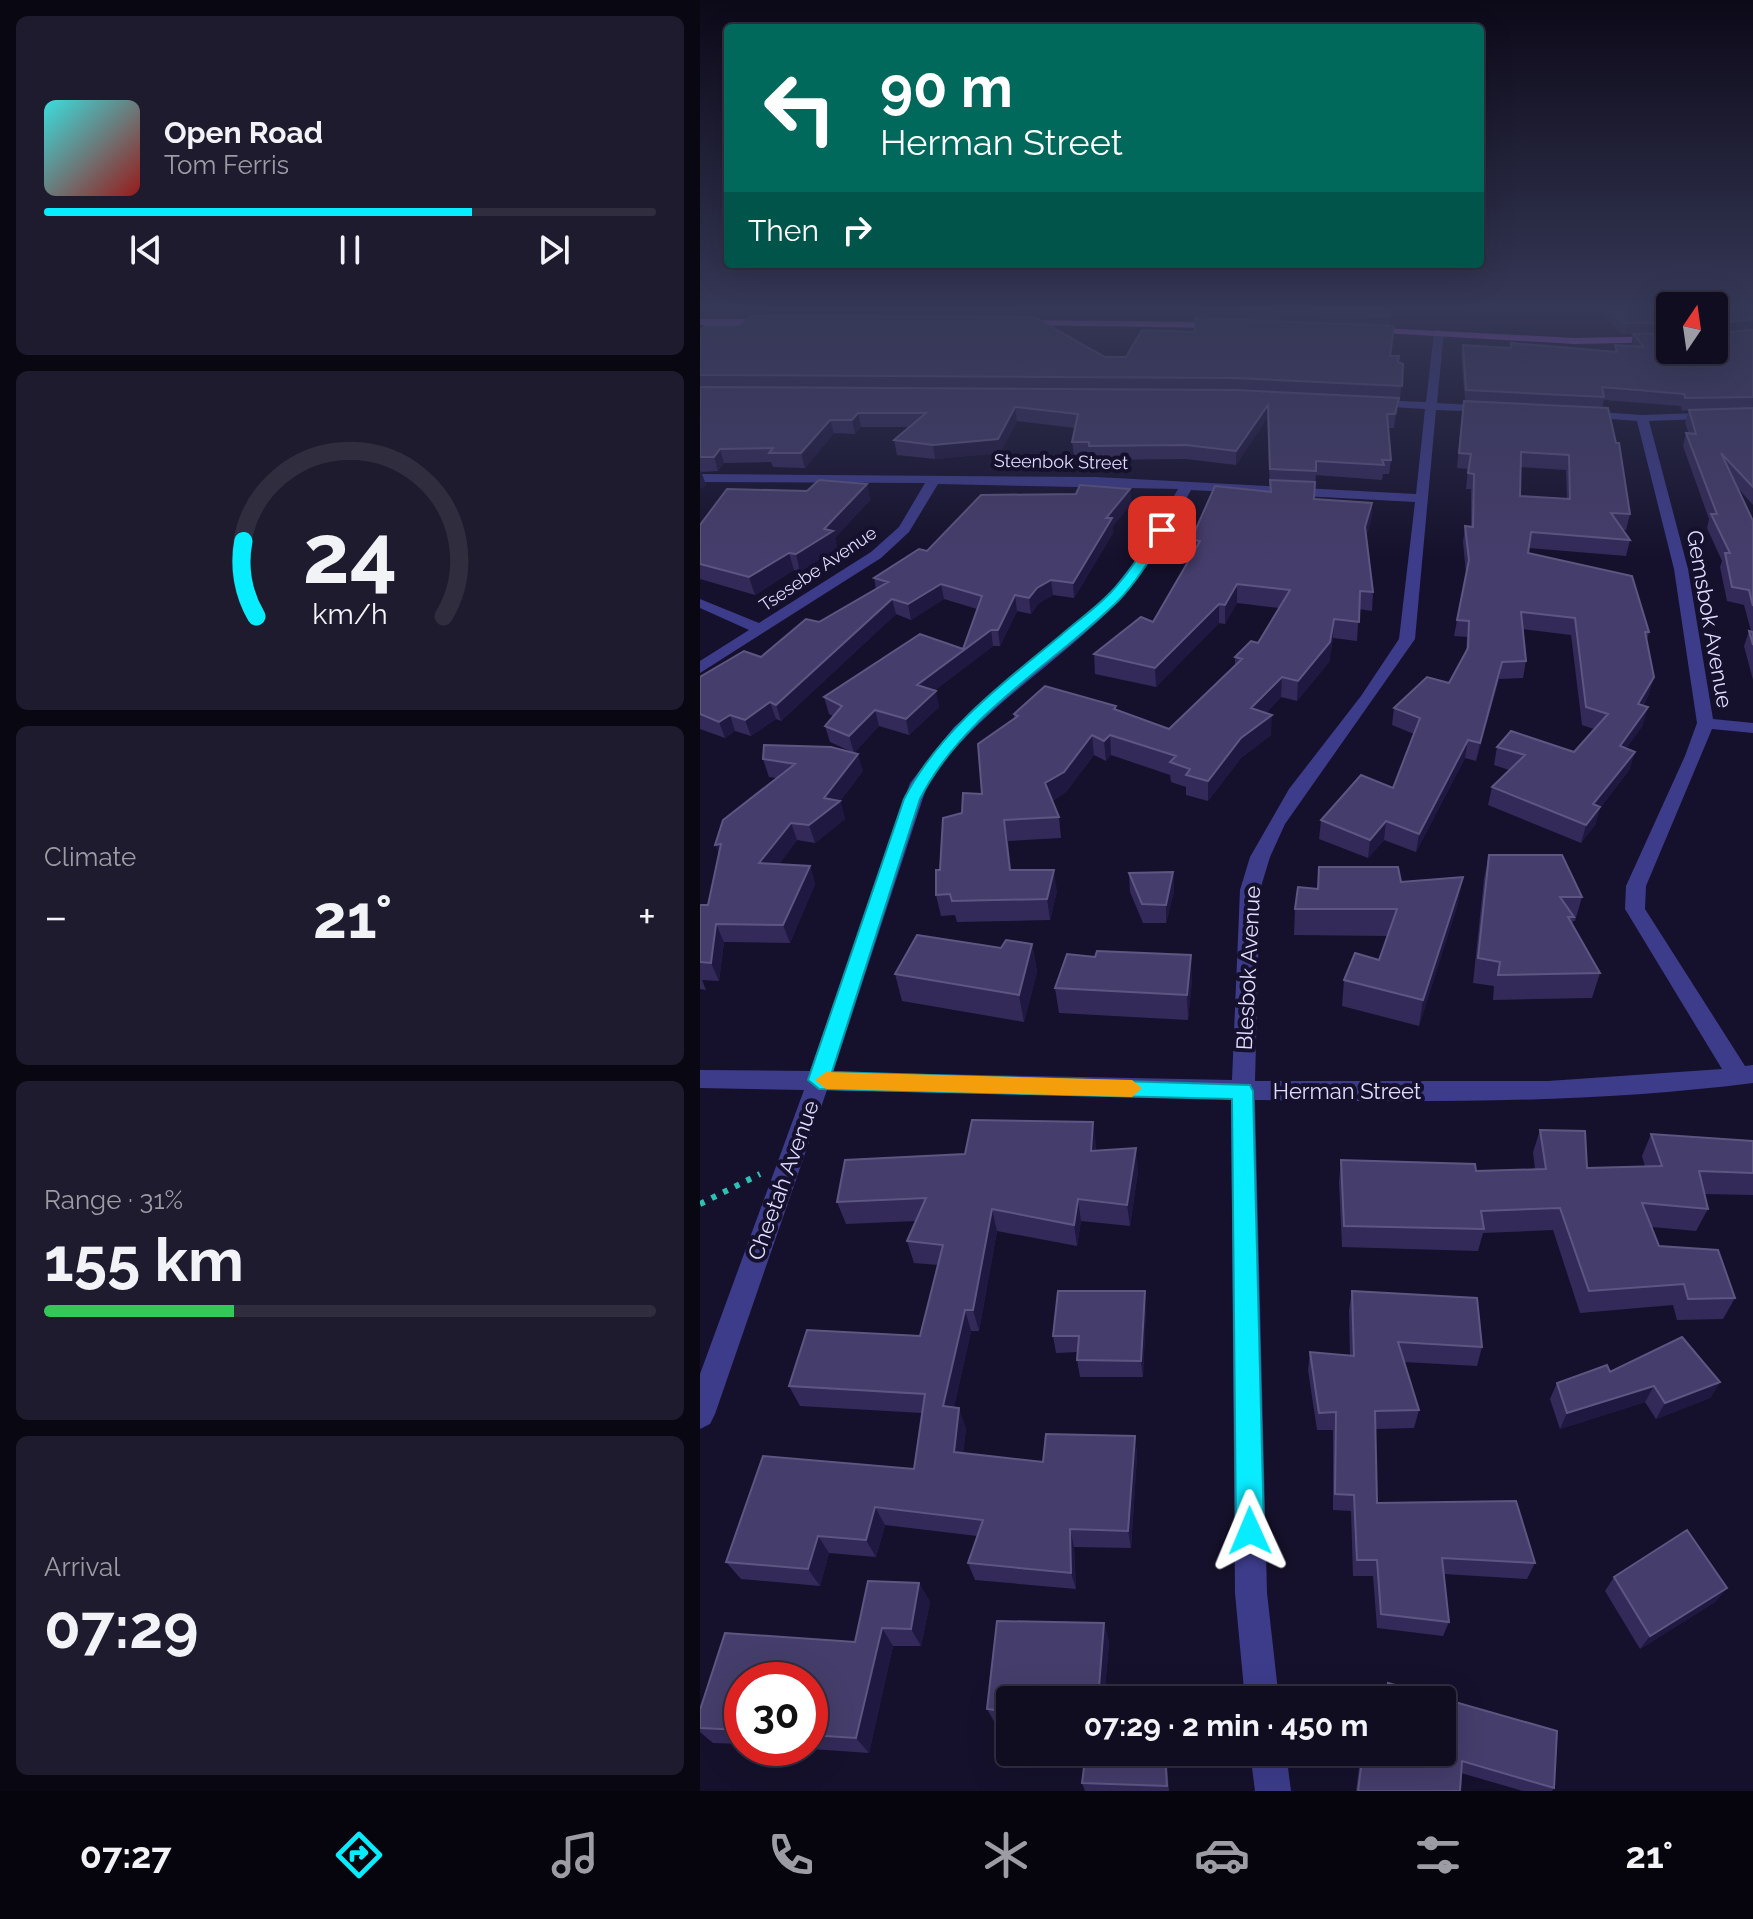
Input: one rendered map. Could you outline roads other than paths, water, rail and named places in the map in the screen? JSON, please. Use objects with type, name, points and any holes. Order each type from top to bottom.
[{"type":"street","name":"Blesbok Avenue","points":[[1261,1686],[1251,1593],[1242,1091],[1254,871],[1291,801],[1386,674],[1407,639],[1432,392]]},
{"type":"street","points":[[1354,402],[1507,410]]},
{"type":"street","points":[[1567,413],[1642,418],[1753,414]]},
{"type":"street","name":"Gemsbok Avenue","points":[[1642,418],[1681,569],[1705,723],[1694,756],[1636,886],[1635,909],[1746,1075]]},
{"type":"street","name":"Steenbok Street","points":[[700,478],[935,478],[1187,485],[1420,498]]},
{"type":"street","name":"Tsesebe Avenue","points":[[700,668],[892,542],[904,529],[935,478]]},
{"type":"street","name":"Cheetah Avenue","points":[[700,1414],[793,1157],[912,799],[926,772],[939,754],[1026,671],[1098,613],[1124,587],[1141,565],[1187,485]]},
{"type":"street","points":[[700,603],[760,629]]},
{"type":"street","points":[[1705,723],[1753,728]]},
{"type":"street","name":"Herman Street","points":[[700,1079],[1242,1091],[1588,1091],[1746,1075]]},
{"type":"street","points":[[1270,1766],[1273,1791]]}]
